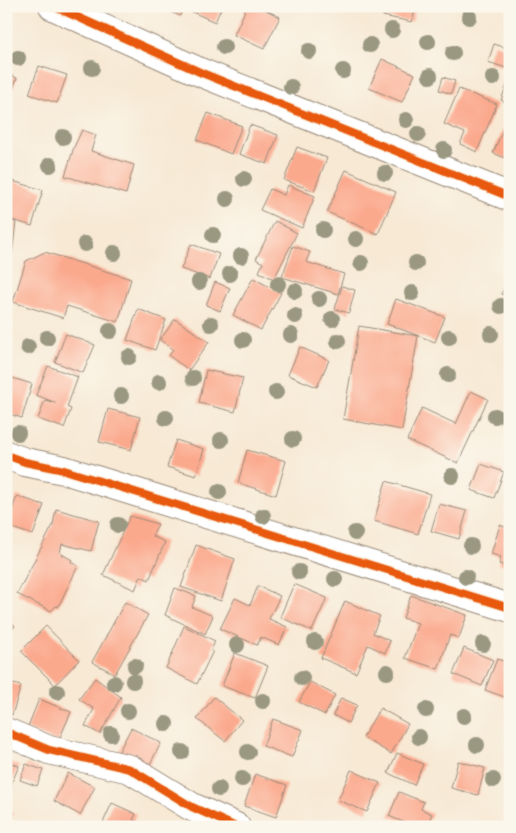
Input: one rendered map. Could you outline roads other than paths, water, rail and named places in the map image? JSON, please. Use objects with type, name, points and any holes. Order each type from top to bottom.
[{"type":"street","points":[[53,6],[202,73],[510,197]]},
{"type":"street","points":[[6,455],[25,462],[64,470],[510,608]]},
{"type":"street","points":[[6,732],[49,750],[130,769],[192,807],[236,827]]}]
